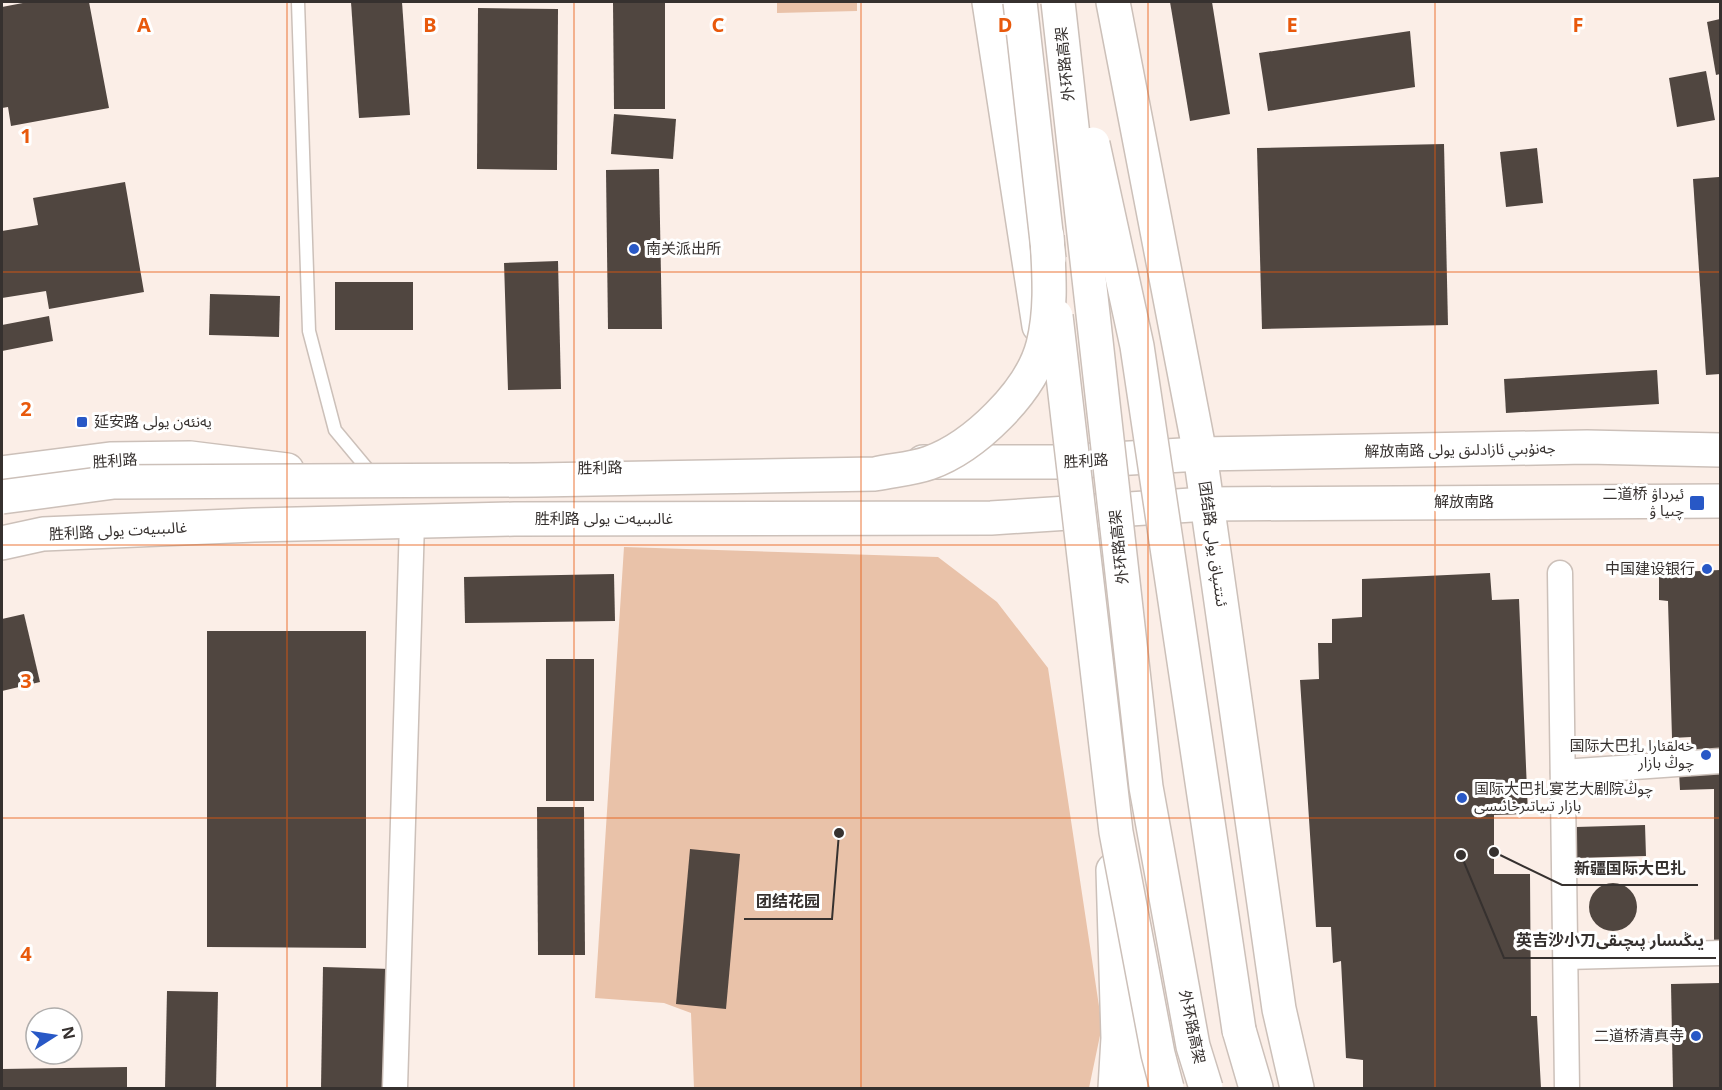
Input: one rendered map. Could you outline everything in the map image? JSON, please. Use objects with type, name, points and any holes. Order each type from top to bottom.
[{"type":"main road","points":[[989,2],[1069,512],[1112,760],[1142,1089]]},
{"type":"main road","points":[[1020,2],[1112,796],[1142,972],[1167,1089]]},
{"type":"main road","points":[[1060,2],[1137,346],[1239,1030],[1256,1089]]},
{"type":"main road","name":"外环路高架","points":[[1060,2],[1146,787],[1194,1046],[1206,1089]]},
{"type":"main road","name":"团结路 ئىتتىپاق يولى","points":[[1113,2],[1200,454],[1279,1009],[1297,1089]]},
{"type":"main road","points":[[2,497],[114,482],[536,480],[875,474],[930,463],[979,436],[1017,396],[1043,347],[1051,292],[1047,236]]},
{"type":"main road","name":"解放南路 جەنۇبىي ئازادلىق يولى","points":[[1200,454],[1587,447],[1720,450]]},
{"type":"main road","name":"胜利路","points":[[2,473],[110,459],[190,458],[309,473],[971,461],[1061,462],[1200,454]]},
{"type":"main road","name":"解放南路","points":[[1207,504],[1720,501]]},
{"type":"main road","name":"胜利路 غالىبىيەت يولى","points":[[2,543],[43,534],[412,522],[991,518],[1207,504]]},
{"type":"main road","points":[[1112,796],[1118,1038],[1115,1089]]},
{"type":"street","points":[[395,1089],[412,522]]},
{"type":"street","points":[[1560,573],[1567,1089]]},
{"type":"street","points":[[1563,772],[1720,761]]},
{"type":"street","points":[[1566,957],[1720,953]]},
{"type":"lane","points":[[298,2],[309,332],[335,430],[370,472]]},
{"type":"shaded area","points":[[777,2],[857,2],[857,11],[777,13]]},
{"type":"shaded area","points":[[624,547],[938,557],[997,602],[1048,668],[1102,1026],[1089,1088],[694,1088],[691,1013],[664,1003],[595,998]]},
{"type":"building","points":[[28,2],[89,2],[109,108],[11,126],[8,107],[2,108],[2,7]]},
{"type":"building","points":[[351,2],[402,2],[410,115],[359,118]]},
{"type":"building","points":[[613,2],[665,2],[665,109],[614,109]]},
{"type":"building","points":[[1170,2],[1212,2],[1230,114],[1190,121]]},
{"type":"building","points":[[478,8],[558,9],[557,170],[477,169]]},
{"type":"building","points":[[1720,19],[1720,74],[1716,75],[1707,22]]},
{"type":"building","points":[[1410,31],[1415,87],[1268,111],[1259,53]]},
{"type":"building","points":[[1706,71],[1715,120],[1677,127],[1669,78]]},
{"type":"building","points":[[614,114],[676,119],[673,159],[611,154]]},
{"type":"building","points":[[1444,144],[1448,325],[1262,329],[1257,148]]},
{"type":"building","points":[[1537,148],[1543,203],[1506,207],[1500,152]]},
{"type":"building","name":"南关派出所","points":[[659,169],[662,329],[608,329],[606,170]]},
{"type":"building","points":[[1719,177],[1720,374],[1706,375],[1693,179]]},
{"type":"building","points":[[125,182],[144,292],[49,309],[46,291],[2,298],[2,231],[38,225],[33,198]]},
{"type":"building","points":[[558,261],[561,389],[508,390],[504,263]]},
{"type":"building","points":[[335,282],[413,282],[413,330],[335,330]]},
{"type":"building","points":[[210,294],[280,296],[279,337],[209,335]]},
{"type":"building","points":[[49,316],[53,341],[2,351],[2,325]]},
{"type":"building","points":[[1657,370],[1659,404],[1506,413],[1504,379]]},
{"type":"building","name":"国际大巴扎 خەلقئارا چوڭ بازار","points":[[1720,570],[1720,947],[1714,948],[1714,789],[1680,790],[1679,772],[1692,771],[1691,737],[1672,738],[1668,601],[1659,600],[1659,573]]},
{"type":"building","points":[[1490,573],[1492,600],[1519,599],[1528,814],[1494,815],[1494,874],[1530,874],[1531,1016],[1537,1016],[1541,1088],[1363,1088],[1363,1060],[1346,1058],[1341,961],[1333,963],[1331,927],[1316,927],[1300,680],[1319,679],[1318,643],[1332,643],[1332,619],[1362,617],[1362,579]]},
{"type":"building","points":[[614,574],[615,621],[465,623],[464,577]]},
{"type":"building","points":[[24,614],[40,682],[2,691],[2,619]]},
{"type":"building","points":[[207,631],[366,631],[366,948],[207,947]]},
{"type":"building","points":[[546,659],[594,659],[594,801],[546,801]]},
{"type":"building","points":[[537,807],[584,807],[585,955],[538,955]]},
{"type":"building","points":[[1645,825],[1646,856],[1577,858],[1576,827]]},
{"type":"building","points":[[690,849],[740,854],[726,1009],[676,1004]]},
{"type":"building","points":[[1613,883],[1630,890],[1637,907],[1630,924],[1613,931],[1596,924],[1589,907],[1596,890]]},
{"type":"building","points":[[323,967],[391,969],[389,1088],[321,1088]]},
{"type":"building","name":"二道桥清真寺","points":[[1720,983],[1720,1088],[1673,1088],[1671,984]]},
{"type":"building","points":[[167,991],[218,992],[216,1088],[165,1088]]},
{"type":"building","points":[[127,1067],[127,1088],[2,1088],[2,1069]]},
{"type":"place","name":"南关派出所","points":[[634,249]]},
{"type":"place","name":"延安路 يەنئەن يولى","points":[[82,422]]},
{"type":"place","name":"二道桥 ئيرداۋ چىيا ۋ","points":[[1697,503]]},
{"type":"place","name":"中国建设银行","points":[[1707,569]]},
{"type":"place","name":"国际大巴扎 خەلقئارا چوڭ بازار","points":[[1706,755]]},
{"type":"place","name":"国际大巴扎宴艺大剧院چوڭ بازار تىياتىرخانىسى","points":[[1462,798]]},
{"type":"place","name":"团结花园","points":[[839,833]]},
{"type":"place","name":"新疆国际大巴扎","points":[[1494,852]]},
{"type":"place","name":"英吉沙小刀يىڭىسار پىچىقى","points":[[1461,855]]},
{"type":"place","name":"二道桥清真寺","points":[[1696,1036]]}]
